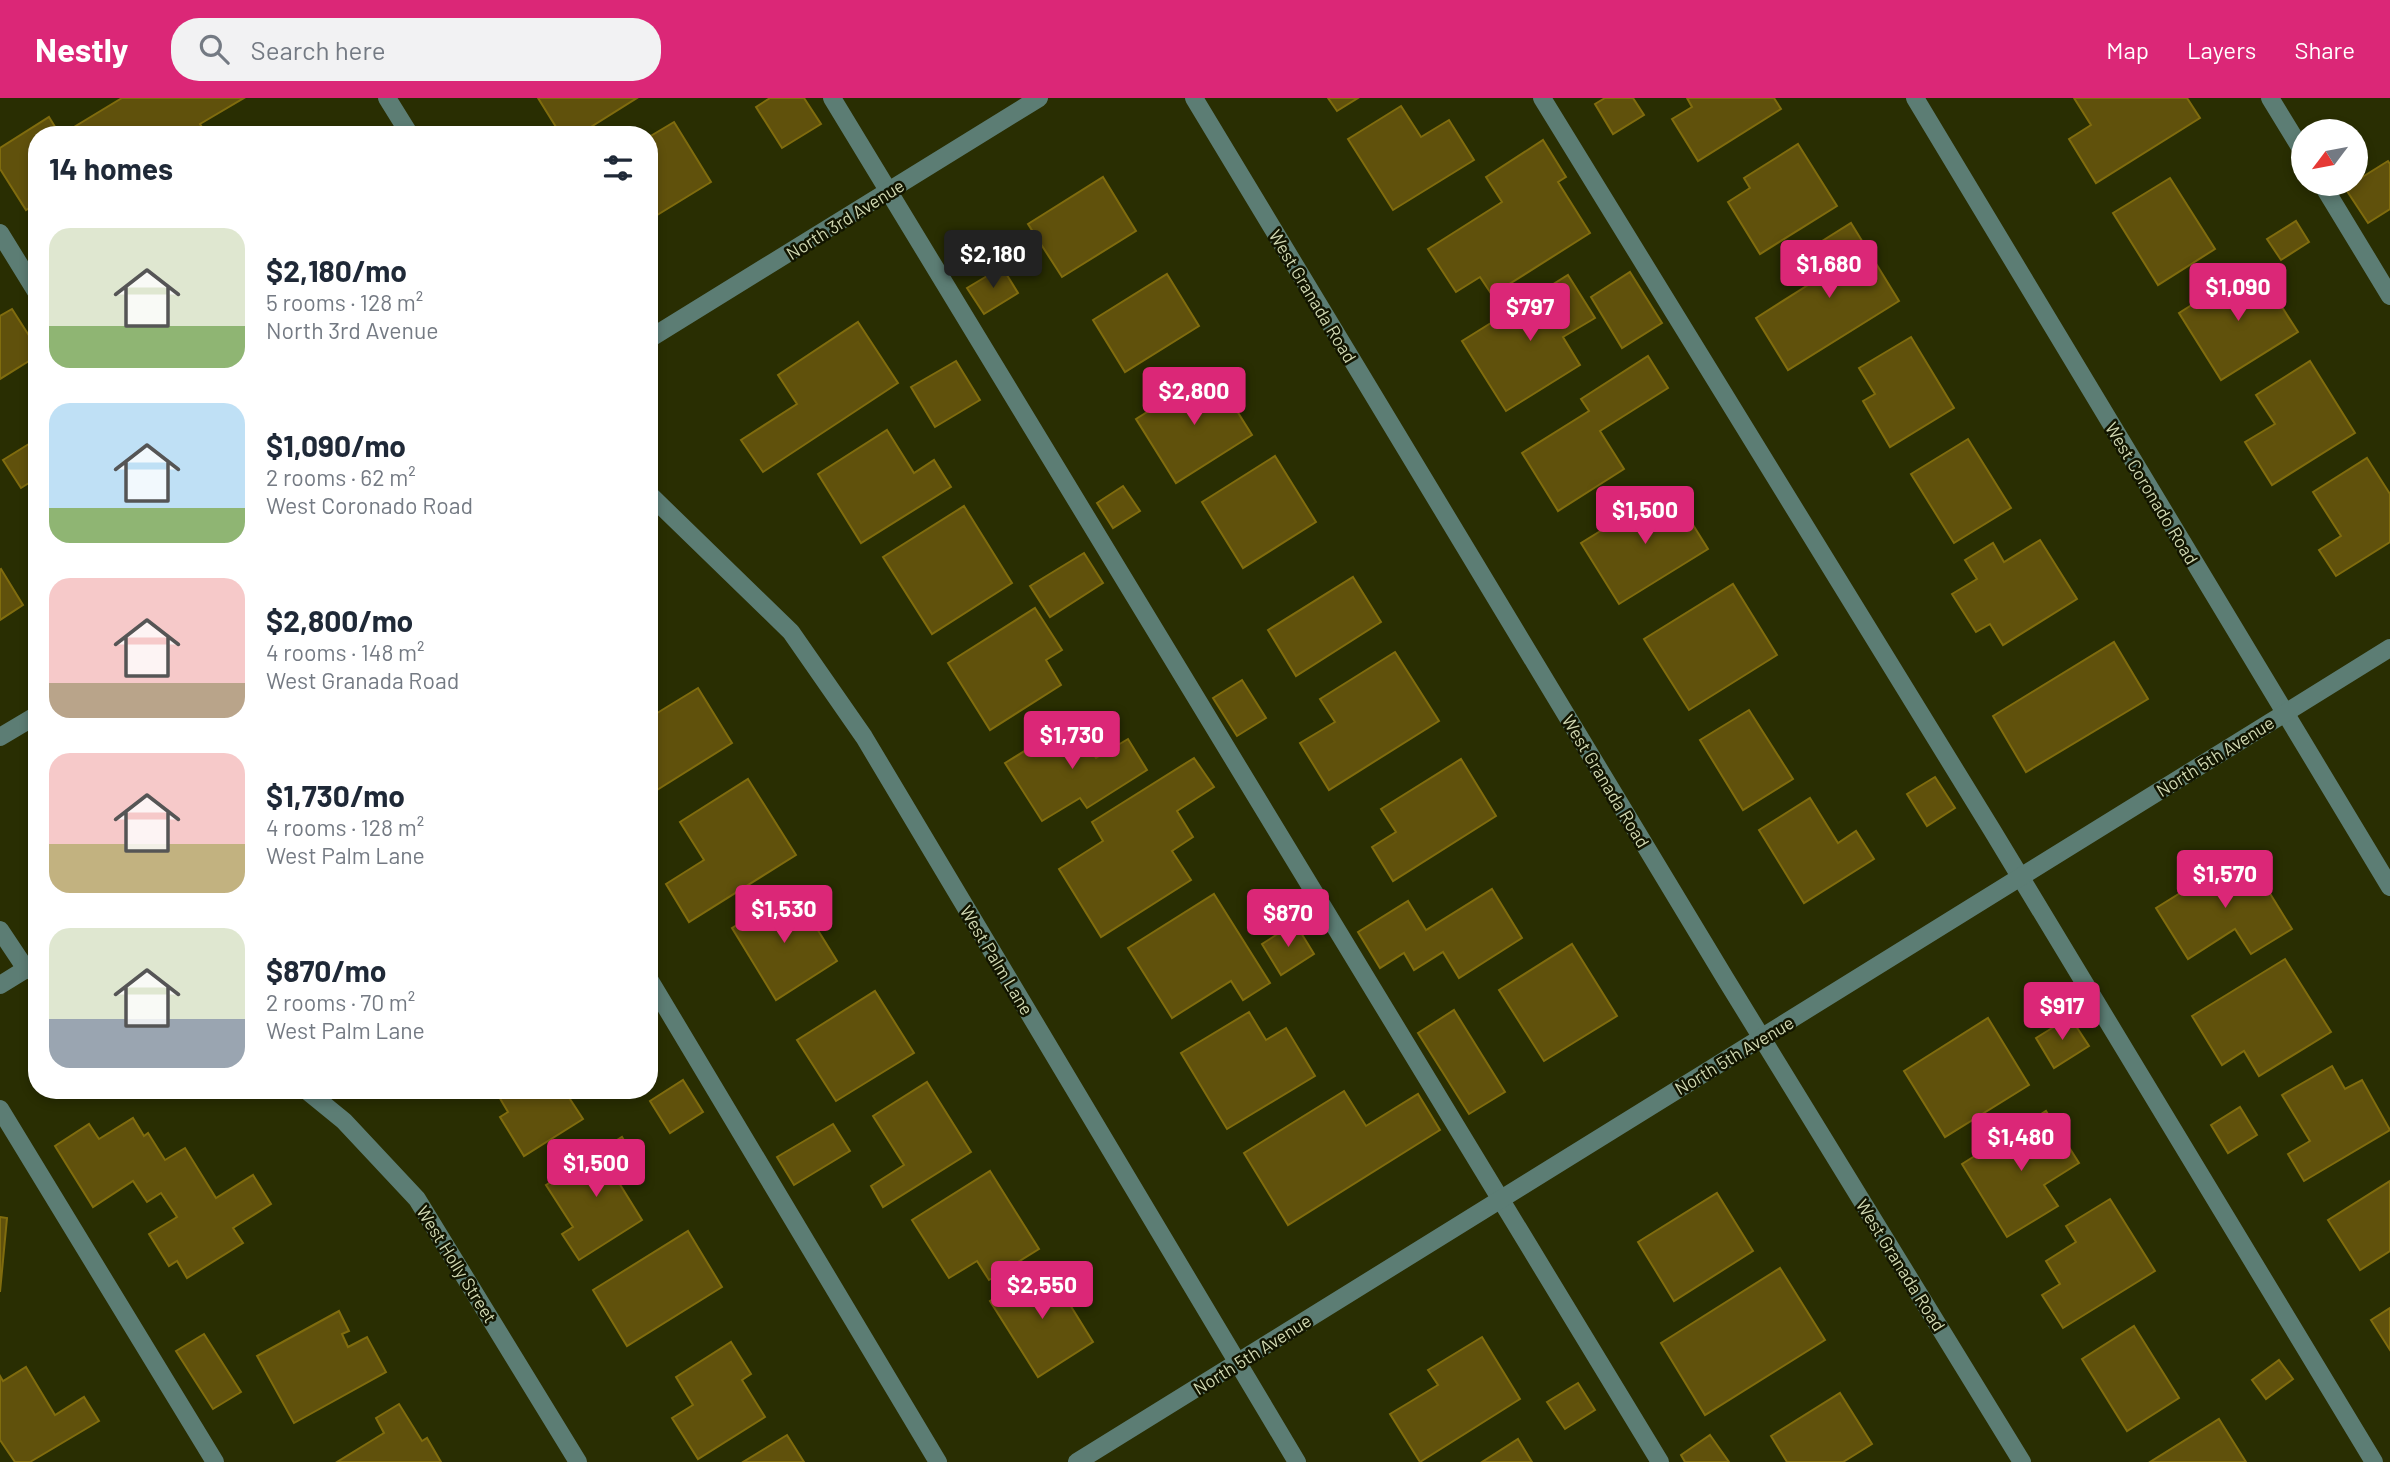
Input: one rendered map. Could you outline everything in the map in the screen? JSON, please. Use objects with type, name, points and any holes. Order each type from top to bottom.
[{"type":"street","points":[[387,98],[404,126]]},
{"type":"street","points":[[832,98],[1660,1462]]},
{"type":"street","name":"North 3rd Avenue","points":[[658,333],[1039,98]]},
{"type":"street","name":"West Granada Road","points":[[1194,98],[1762,1038],[2022,1462]]},
{"type":"street","points":[[1542,98],[2021,878],[2374,1462]]},
{"type":"street","name":"West Coronado Road","points":[[1915,98],[2390,887]]},
{"type":"street","points":[[2270,98],[2291,132]]},
{"type":"street","points":[[2329,196],[2390,296]]},
{"type":"street","points":[[0,233],[28,278]]},
{"type":"street","name":"West Palm Lane","points":[[658,503],[792,632],[864,737],[1297,1462]]},
{"type":"street","name":"North 5th Avenue","points":[[1077,1462],[2390,648]]},
{"type":"street","points":[[0,737],[28,720]]},
{"type":"street","points":[[0,930],[28,967]]},
{"type":"street","points":[[0,985],[28,972]]},
{"type":"street","points":[[658,994],[938,1462]]},
{"type":"street","name":"West Holly Street","points":[[317,1099],[344,1121],[417,1199],[578,1462]]},
{"type":"street","points":[[0,1109],[215,1462]]},
{"type":"building","points":[[122,98],[244,98],[200,124],[201,126],[76,126]]},
{"type":"building","points":[[538,98],[637,98],[592,126],[555,126]]},
{"type":"building","points":[[770,98],[804,98],[821,124],[782,148],[756,107]]},
{"type":"building","points":[[1328,98],[1358,98],[1337,111]]},
{"type":"building","points":[[1605,98],[1633,98],[1644,115],[1613,134],[1595,104]]},
{"type":"building","points":[[1687,98],[1774,98],[1781,109],[1698,161],[1672,119],[1692,107]]},
{"type":"building","points":[[2074,98],[2187,98],[2200,118],[2096,183],[2069,139],[2091,125]]},
{"type":"building","points":[[1401,106],[1421,137],[1449,120],[1474,160],[1393,210],[1348,139]]},
{"type":"building","points":[[49,117],[54,126],[35,126]]},
{"type":"building","points":[[674,122],[711,182],[658,214],[658,132]]},
{"type":"building","points":[[28,130],[26,210],[0,169],[0,148]]},
{"type":"building","points":[[1543,140],[1566,177],[1558,182],[1590,233],[1492,295],[1480,277],[1456,292],[1428,249],[1502,202],[1486,177]]},
{"type":"building","points":[[1798,144],[1837,206],[1760,254],[1728,202],[1750,188],[1744,178]]},
{"type":"building","points":[[2388,161],[2390,164],[2390,209],[2368,223],[2350,196],[2368,196],[2368,174]]},
{"type":"building","points":[[1103,177],[1136,231],[1062,277],[1028,224]]},
{"type":"building","points":[[2170,178],[2215,249],[2158,285],[2113,213]]},
{"type":"building","points":[[2296,221],[2309,242],[2281,260],[2267,239]]},
{"type":"building","points":[[1851,223],[1899,301],[1788,370],[1756,318],[1827,273],[1811,248]]},
{"type":"building","points":[[2255,265],[2298,332],[2221,380],[2179,313]]},
{"type":"building","points":[[1002,267],[1018,293],[984,314],[967,288]]},
{"type":"building","points":[[1630,272],[1662,323],[1622,348],[1591,297]]},
{"type":"building","points":[[1167,274],[1199,326],[1125,372],[1093,320]]},
{"type":"building","points":[[1568,275],[1595,318],[1563,337],[1580,365],[1506,411],[1462,341]]},
{"type":"building","points":[[12,309],[28,334],[28,362],[0,379],[0,316]]},
{"type":"building","points":[[858,322],[898,383],[763,472],[741,440],[797,404],[778,375]]},
{"type":"building","points":[[1911,337],[1954,408],[1890,447],[1863,401],[1875,394],[1859,368]]},
{"type":"building","points":[[1648,356],[1668,388],[1600,431],[1624,469],[1558,511],[1522,453],[1589,411],[1581,399]]},
{"type":"building","points":[[956,361],[980,400],[935,427],[911,387]]},
{"type":"building","points":[[2310,361],[2355,433],[2272,485],[2245,442],[2275,424],[2256,395]]},
{"type":"building","points":[[1212,371],[1252,435],[1176,483],[1136,419]]},
{"type":"building","points":[[887,430],[914,473],[934,460],[951,487],[861,543],[818,474]]},
{"type":"building","points":[[1968,439],[2011,508],[1954,543],[1911,474]]},
{"type":"building","points":[[28,445],[28,484],[21,488],[3,460]]},
{"type":"building","points":[[1275,456],[1316,522],[1243,568],[1202,502]]},
{"type":"building","points":[[2367,458],[2390,494],[2390,542],[2336,576],[2319,550],[2341,536],[2313,492]]},
{"type":"building","points":[[1123,486],[1140,511],[1113,528],[1097,503]]},
{"type":"building","points":[[1670,488],[1708,549],[1619,604],[1581,543]]},
{"type":"building","points":[[964,506],[1012,583],[932,634],[883,557]]},
{"type":"building","points":[[2040,540],[2077,599],[2003,645],[1990,624],[1976,632],[1952,594],[1977,579],[1965,560],[1993,543],[2004,562]]},
{"type":"building","points":[[1084,553],[1103,583],[1050,617],[1030,586]]},
{"type":"building","points":[[0,570],[23,605],[0,620]]},
{"type":"building","points":[[1353,577],[1381,622],[1296,676],[1268,630]]},
{"type":"building","points":[[1733,584],[1777,655],[1689,710],[1644,639]]},
{"type":"building","points":[[1035,608],[1062,650],[1046,660],[1061,685],[990,730],[948,663]]},
{"type":"building","points":[[2114,642],[2148,699],[2026,772],[1993,716]]},
{"type":"building","points":[[1395,652],[1439,721],[1329,790],[1300,743],[1335,722],[1320,699]]},
{"type":"building","points":[[1242,680],[1266,718],[1237,736],[1213,698]]},
{"type":"building","points":[[698,688],[732,743],[658,789],[658,712]]},
{"type":"building","points":[[1749,710],[1793,779],[1743,810],[1700,740]]},
{"type":"building","points":[[1073,721],[1096,758],[1128,739],[1147,770],[1087,808],[1080,798],[1042,821],[1005,763]]},
{"type":"building","points":[[1194,758],[1214,787],[1177,811],[1193,837],[1172,851],[1191,880],[1101,937],[1059,869],[1103,841],[1092,822]]},
{"type":"building","points":[[1461,759],[1496,816],[1393,881],[1372,847],[1396,832],[1381,809]]},
{"type":"building","points":[[1935,777],[1955,808],[1927,826],[1907,794]]},
{"type":"building","points":[[748,779],[796,855],[689,922],[666,884],[704,860],[680,822]]},
{"type":"building","points":[[1810,798],[1838,843],[1856,831],[1874,859],[1804,903],[1759,830]]},
{"type":"building","points":[[2245,853],[2292,929],[2251,954],[2235,929],[2188,959],[2156,908]]},
{"type":"building","points":[[1492,889],[1522,938],[1459,978],[1443,952],[1414,970],[1404,953],[1380,968],[1358,932],[1408,901],[1426,930]]},
{"type":"building","points":[[793,890],[837,961],[776,1000],[732,928]]},
{"type":"building","points":[[1214,894],[1270,983],[1243,1000],[1231,981],[1172,1018],[1128,948]]},
{"type":"building","points":[[1295,923],[1314,954],[1281,975],[1262,944]]},
{"type":"building","points":[[1572,944],[1617,1016],[1544,1061],[1499,990]]},
{"type":"building","points":[[2285,959],[2331,1032],[2259,1076],[2244,1051],[2222,1065],[2192,1016]]},
{"type":"building","points":[[875,991],[914,1053],[836,1101],[797,1040]]},
{"type":"building","points":[[1454,1010],[1505,1092],[1469,1114],[1418,1033]]},
{"type":"building","points":[[1249,1012],[1266,1040],[1286,1028],[1315,1076],[1227,1129],[1181,1053]]},
{"type":"building","points":[[2070,1017],[2089,1046],[2054,1068],[2036,1038]]},
{"type":"building","points":[[1988,1018],[2029,1085],[1945,1137],[1904,1071]]},
{"type":"building","points":[[2332,1066],[2345,1089],[2362,1080],[2390,1130],[2304,1181],[2288,1154],[2310,1141],[2282,1095]]},
{"type":"building","points":[[683,1080],[703,1112],[670,1133],[650,1101],[658,1099],[658,1096]]},
{"type":"building","points":[[927,1082],[971,1152],[883,1207],[871,1186],[904,1165],[873,1116]]},
{"type":"building","points":[[1344,1091],[1366,1126],[1418,1094],[1440,1130],[1288,1225],[1244,1153]]},
{"type":"building","points":[[500,1099],[570,1099],[583,1119],[524,1156],[500,1117],[508,1112]]},
{"type":"building","points":[[2240,1107],[2257,1135],[2228,1153],[2211,1125]]},
{"type":"building","points":[[2046,1111],[2079,1163],[2044,1185],[2058,1206],[2007,1237],[1962,1164]]},
{"type":"building","points":[[133,1118],[144,1136],[148,1133],[165,1160],[185,1148],[216,1198],[253,1175],[271,1204],[233,1228],[243,1243],[187,1278],[177,1261],[169,1266],[149,1234],[177,1217],[161,1193],[147,1202],[133,1181],[93,1207],[55,1146],[89,1124],[99,1139]]},
{"type":"building","points":[[833,1124],[850,1151],[794,1185],[777,1157]]},
{"type":"building","points":[[622,1137],[638,1164],[616,1178],[642,1220],[579,1260],[562,1234],[573,1227],[546,1185]]},
{"type":"building","points":[[990,1171],[1039,1249],[989,1280],[977,1261],[949,1278],[912,1220]]},
{"type":"building","points":[[2390,1181],[2390,1251],[2360,1270],[2328,1220]]},
{"type":"building","points":[[1717,1193],[1753,1251],[1674,1301],[1638,1242]]},
{"type":"building","points":[[2110,1199],[2155,1271],[2063,1328],[2042,1295],[2060,1284],[2046,1261],[2076,1242],[2066,1226]]},
{"type":"building","points":[[0,1217],[7,1218],[0,1292]]},
{"type":"building","points":[[688,1231],[722,1287],[627,1346],[593,1290]]},
{"type":"building","points":[[1046,1266],[1093,1342],[1038,1377],[990,1301]]},
{"type":"building","points":[[1780,1268],[1825,1340],[1705,1415],[1661,1343]]},
{"type":"building","points":[[2390,1308],[2390,1350],[2371,1320]]},
{"type":"building","points":[[339,1311],[349,1331],[342,1334],[348,1347],[367,1337],[386,1372],[294,1423],[257,1356]]},
{"type":"building","points":[[2134,1326],[2179,1398],[2127,1431],[2082,1359]]},
{"type":"building","points":[[204,1334],[241,1392],[213,1409],[176,1351]]},
{"type":"building","points":[[1482,1337],[1520,1399],[1420,1462],[1390,1414],[1438,1385],[1428,1370]]},
{"type":"building","points":[[731,1342],[751,1374],[742,1380],[765,1417],[698,1459],[672,1418],[693,1405],[676,1377]]},
{"type":"building","points":[[2279,1360],[2293,1379],[2266,1399],[2252,1380]]},
{"type":"building","points":[[26,1367],[55,1415],[84,1397],[99,1421],[30,1462],[15,1462],[0,1440],[0,1376],[3,1381]]},
{"type":"building","points":[[1578,1383],[1595,1410],[1565,1429],[1547,1402]]},
{"type":"building","points":[[1840,1393],[1872,1444],[1843,1462],[1787,1462],[1771,1436]]},
{"type":"building","points":[[399,1404],[422,1441],[427,1438],[441,1462],[337,1462],[384,1433],[376,1418]]},
{"type":"building","points":[[2219,1419],[2246,1462],[2150,1462]]},
{"type":"building","points":[[787,1435],[804,1462],[743,1462]]},
{"type":"building","points":[[1710,1435],[1729,1462],[1685,1462],[1681,1455]]},
{"type":"building","points":[[1518,1439],[1532,1462],[1482,1462]]}]
